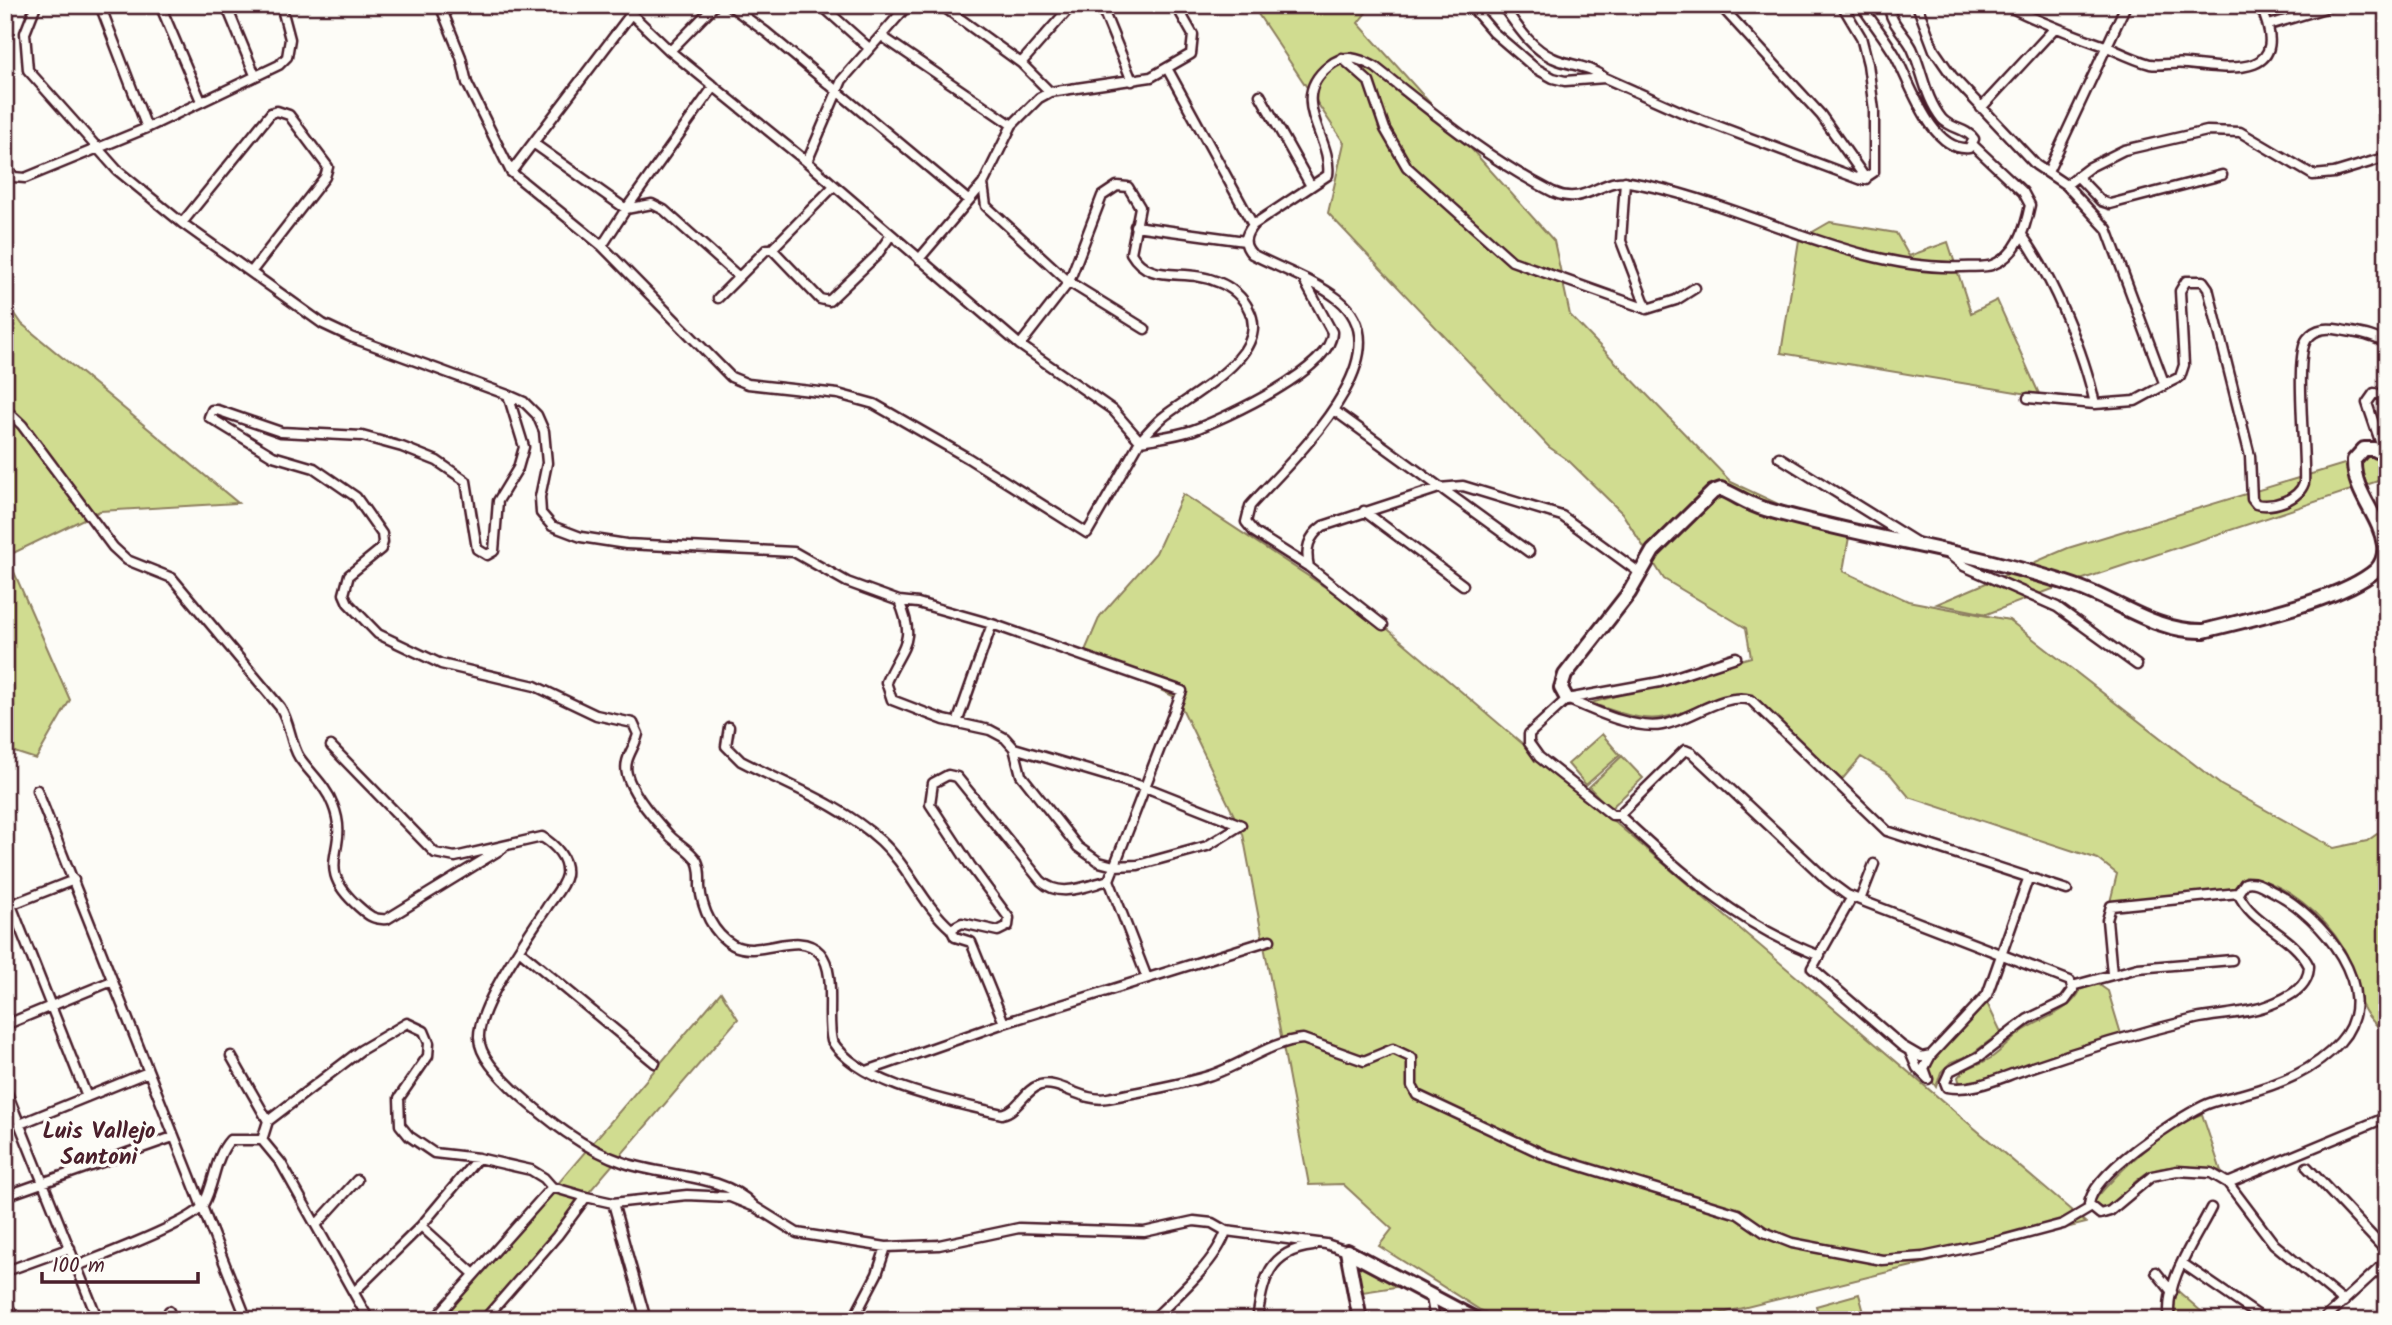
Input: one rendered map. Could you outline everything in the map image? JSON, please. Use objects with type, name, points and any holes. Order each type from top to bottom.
[{"type":"street","points":[[36,5],[25,33],[28,70],[97,150],[182,223],[323,324],[353,338],[508,395],[524,402],[537,415],[544,431],[547,463],[540,497],[541,513],[552,526],[581,537],[626,544],[794,552],[847,582],[899,601],[918,603],[992,624],[1182,691],[1109,880],[1147,978]]},
{"type":"street","points":[[100,5],[147,128]]},
{"type":"street","points":[[160,5],[201,101]]},
{"type":"street","points":[[226,5],[255,75]]},
{"type":"street","points":[[5,166],[14,177],[25,178],[147,128],[279,65],[288,57],[290,39],[281,5]]},
{"type":"street","points":[[440,5],[467,83],[511,172],[602,246],[731,377],[748,384],[838,394],[874,404],[968,458],[1087,533],[1140,441],[1164,416],[1187,402],[1249,347],[1254,333],[1254,319],[1246,304],[1234,291],[1219,282],[1196,274],[1145,271],[1131,253],[1140,207],[1128,187],[1117,186],[1102,196],[1069,282],[1020,345]]},
{"type":"street","points":[[622,5],[670,51],[807,162],[1020,345],[1113,410],[1140,441]]},
{"type":"street","points":[[670,51],[715,5]]},
{"type":"street","points":[[729,5],[766,32],[968,200]]},
{"type":"street","points":[[821,5],[869,48]]},
{"type":"street","points":[[807,162],[836,92],[869,48],[883,37],[908,5]]},
{"type":"street","points":[[941,5],[1021,64],[1050,92]]},
{"type":"street","points":[[1021,64],[1072,5]]},
{"type":"street","points":[[1101,5],[1132,81]]},
{"type":"street","points":[[919,259],[983,184],[1012,125],[1039,98],[1050,92],[1132,81],[1168,70],[1191,54],[1195,42],[1176,5]]},
{"type":"street","points":[[1470,5],[1493,32],[1553,78],[1565,81],[1605,78]]},
{"type":"street","points":[[1502,5],[1522,33],[1554,59],[1593,69],[1605,78],[1724,128],[1866,179]]},
{"type":"street","points":[[1720,5],[1821,115],[1866,179]]},
{"type":"street","points":[[1842,5],[1861,37],[1868,64],[1875,150],[1874,172],[1866,179]]},
{"type":"street","points":[[1861,5],[1894,54],[1934,130],[1962,149],[1973,145]]},
{"type":"street","points":[[1917,5],[1934,50],[1952,76],[2036,165],[2066,185],[2107,229],[2159,376],[2170,382]]},
{"type":"street","points":[[2005,5],[2054,29],[2152,65],[2176,63],[2229,70],[2257,63],[2268,50],[2269,25],[2260,5]]},
{"type":"street","points":[[2048,172],[2126,5]]},
{"type":"street","points":[[2269,25],[2335,5]]},
{"type":"street","points":[[1888,6],[1911,47],[1930,102],[1944,122],[1969,132],[1974,139],[1973,145]]},
{"type":"street","points":[[511,172],[631,14]]},
{"type":"street","points":[[1981,108],[2054,29]]},
{"type":"street","points":[[883,37],[1012,125]]},
{"type":"street","points":[[1245,242],[1253,225],[1326,177],[1329,171],[1311,107],[1311,93],[1315,81],[1324,70],[1342,58],[1359,58],[1375,67],[1477,148],[1555,193],[1573,198],[1625,181],[1719,204],[1835,245],[1918,268],[1991,266],[2010,253],[2022,235],[2030,205],[1973,145]]},
{"type":"street","points":[[1342,58],[1369,82],[1385,129],[1407,167],[1512,261],[1647,309],[1676,300],[1695,288]]},
{"type":"street","points":[[1168,70],[1253,225]]},
{"type":"street","points":[[602,246],[625,208],[714,86]]},
{"type":"street","points":[[1260,95],[1311,186]]},
{"type":"street","points":[[182,223],[271,113],[277,111],[289,115],[328,167],[325,177],[252,271]]},
{"type":"street","points":[[2066,185],[2124,150],[2207,131],[2240,132],[2313,175],[2334,173],[2387,157]]},
{"type":"street","points":[[533,143],[625,208],[653,204],[664,210],[739,276]]},
{"type":"street","points":[[2077,176],[2101,201],[2110,204],[2222,175]]},
{"type":"street","points":[[1625,181],[1622,241],[1647,309]]},
{"type":"street","points":[[983,184],[989,212],[1069,282],[1145,329]]},
{"type":"street","points":[[718,298],[767,249],[772,249],[834,186]]},
{"type":"street","points":[[1135,226],[1245,242]]},
{"type":"street","points":[[772,249],[820,299],[829,301],[877,255],[891,235]]},
{"type":"street","points":[[2022,235],[2038,261],[2080,352],[2095,404]]},
{"type":"street","points":[[1245,242],[1252,254],[1337,299],[1349,310],[1362,340],[1356,367],[1335,411],[1250,506],[1246,522],[1254,532],[1309,567],[1383,625]]},
{"type":"street","points":[[2028,398],[2095,404],[2135,401],[2180,377],[2183,365],[2180,291],[2186,281],[2203,281],[2208,288],[2250,456],[2252,499],[2256,504],[2270,505],[2294,497],[2301,491],[2304,483],[2301,362],[2307,339],[2318,330],[2330,328],[2370,337],[2387,345]]},
{"type":"street","points":[[1140,441],[1192,430],[1287,383],[1320,360],[1332,341],[1332,332],[1305,282]]},
{"type":"street","points":[[2386,455],[2367,403],[2374,393],[2387,396]]},
{"type":"street","points":[[508,395],[524,447],[518,468],[498,501],[494,551],[487,555],[477,549],[466,481],[437,461],[362,436],[281,432],[217,410],[212,410],[209,417],[273,456],[314,468],[356,497],[382,534],[383,542],[381,549],[349,575],[344,594],[348,603],[378,634],[441,664],[535,686],[596,715],[633,723],[638,734],[626,770],[630,783],[670,836],[697,860],[704,908],[714,928],[734,946],[745,949],[759,950],[800,944],[816,948],[827,964],[832,1041],[839,1052],[867,1071],[923,1093],[1002,1114],[1015,1108],[1032,1089],[1040,1085],[1055,1086],[1084,1097],[1103,1099],[1208,1076],[1296,1039],[1310,1040],[1364,1061],[1393,1049],[1412,1058],[1412,1086],[1417,1095],[1545,1155],[1738,1214],[1764,1232],[1792,1243],[1882,1259],[1923,1257],[2063,1224],[2090,1208]]},
{"type":"street","points":[[5,409],[22,425],[113,547],[127,560],[172,578],[281,707],[293,733],[298,755],[334,806],[338,843],[333,873],[335,881],[342,892],[371,918],[387,919],[403,912],[508,845]]},
{"type":"street","points":[[1335,411],[1530,552]]},
{"type":"street","points":[[2067,890],[1887,831],[1751,700],[1733,700],[1661,725],[1613,718],[1567,699],[1561,688],[1565,676],[1629,593],[1653,551],[1713,492],[1721,489],[1760,508],[1883,539],[1919,543],[2076,586],[2165,627],[2184,632],[2204,631],[2340,590],[2376,569],[2382,563],[2384,543],[2356,482],[2354,460],[2364,449],[2386,455]]},
{"type":"street","points":[[1779,457],[1919,543]]},
{"type":"street","points":[[1309,567],[1308,544],[1313,533],[1323,526],[1440,488],[1463,486],[1562,516],[1640,573]]},
{"type":"street","points":[[1364,511],[1463,585]]},
{"type":"street","points":[[1945,551],[1964,566],[2057,607],[2137,665]]},
{"type":"street","points":[[899,601],[908,622],[909,635],[906,647],[886,682],[892,700],[957,723],[990,730],[1014,748],[1145,786],[1241,825],[1208,846],[1138,865],[1114,866],[1099,862],[1078,847],[1021,775],[1014,748]]},
{"type":"street","points":[[957,723],[992,624]]},
{"type":"street","points":[[1737,657],[1660,682],[1567,699],[1529,734],[1529,743],[1539,757],[1612,815],[1619,814],[1685,750],[1828,881],[1856,899],[2064,978],[2072,986]]},
{"type":"street","points":[[729,727],[726,746],[741,761],[827,805],[881,841],[898,860],[936,916],[951,929],[955,937],[971,942],[1004,1023]]},
{"type":"street","points":[[331,746],[435,853],[455,857],[542,837],[553,844],[565,867],[563,883],[519,950],[482,1018],[479,1039],[487,1060],[509,1085],[556,1125],[590,1147],[642,1168],[726,1184],[741,1192],[755,1207],[780,1225],[797,1233],[887,1247],[939,1245],[1019,1228],[1144,1231],[1194,1221],[1212,1223],[1226,1231],[1326,1244],[1347,1251],[1477,1320]]},
{"type":"street","points":[[951,929],[962,923],[998,931],[1010,922],[1006,911],[970,865],[930,804],[930,789],[938,778],[948,775],[957,777],[1041,881],[1052,890],[1064,891],[1109,880]]},
{"type":"street","points":[[37,790],[247,1320]]},
{"type":"street","points":[[1619,814],[1700,889],[1731,912],[1794,946],[1820,956]]},
{"type":"street","points":[[1874,864],[1856,899],[1812,968],[1910,1052],[1918,1057],[1931,1055]]},
{"type":"street","points":[[1910,1052],[1917,1068],[1928,1079],[1924,1068],[1931,1055],[1987,995],[2028,879]]},
{"type":"street","points":[[8,906],[74,880]]},
{"type":"street","points":[[2090,1208],[2091,1196],[2112,1170],[2146,1141],[2203,1105],[2297,1075],[2334,1048],[2349,1028],[2354,1015],[2354,991],[2347,969],[2332,942],[2303,911],[2252,881],[2245,883],[2238,893],[2111,906],[2107,920],[2112,974]]},
{"type":"street","points":[[5,890],[8,906],[88,1097]]},
{"type":"street","points":[[2232,960],[2138,968],[2072,986],[2065,1001],[2028,1019],[1980,1056],[1950,1070],[1946,1076],[1947,1087],[1962,1089],[1983,1084],[2125,1037],[2195,1019],[2267,1006],[2296,991],[2305,983],[2309,973],[2304,957],[2285,937],[2246,908],[2238,893]]},
{"type":"street","points":[[867,1071],[1004,1023],[1270,940]]},
{"type":"street","points":[[519,950],[655,1063]]},
{"type":"street","points":[[5,1025],[112,981]]},
{"type":"street","points":[[262,1140],[268,1121],[361,1050],[407,1023],[424,1031],[429,1043],[428,1056],[399,1097],[400,1125],[409,1136],[434,1153],[478,1158],[531,1170],[552,1187],[613,1203],[687,1195],[730,1197],[755,1207]]},
{"type":"street","points":[[231,1056],[268,1121]]},
{"type":"street","points":[[20,1124],[148,1072]]},
{"type":"street","points":[[5,1088],[46,1183],[98,1320]]},
{"type":"street","points":[[2228,1183],[2387,1117]]},
{"type":"street","points":[[5,1196],[173,1137]]},
{"type":"street","points":[[77,1266],[195,1215],[202,1207],[220,1151],[230,1140],[262,1140],[273,1150],[317,1224],[369,1320]]},
{"type":"street","points":[[355,1291],[421,1226],[478,1158]]},
{"type":"street","points":[[2307,1167],[2387,1252]]},
{"type":"street","points":[[2090,1208],[2100,1214],[2110,1211],[2146,1179],[2159,1173],[2211,1173],[2228,1183],[2274,1244],[2344,1301]]},
{"type":"street","points":[[317,1224],[358,1180]]},
{"type":"street","points":[[434,1320],[552,1187]]},
{"type":"street","points":[[484,1320],[557,1236],[586,1197]]},
{"type":"street","points":[[613,1203],[646,1320]]},
{"type":"street","points":[[2169,1320],[2169,1300],[2182,1263],[2211,1208]]},
{"type":"street","points":[[421,1226],[474,1274]]},
{"type":"street","points":[[1152,1320],[1194,1277],[1224,1239],[1226,1231]]},
{"type":"street","points":[[1257,1320],[1264,1280],[1275,1262],[1295,1248],[1326,1244]]},
{"type":"street","points":[[853,1320],[877,1274],[887,1247]]},
{"type":"street","points":[[12,1269],[70,1248]]},
{"type":"street","points":[[1347,1251],[1360,1320]]},
{"type":"street","points":[[2323,1320],[2387,1261]]},
{"type":"street","points":[[2182,1263],[2264,1320]]},
{"type":"street","points":[[2157,1272],[2172,1292]]},
{"type":"street","points":[[1431,1297],[1435,1320]]},
{"type":"street","points":[[5,1304],[18,1320]]},
{"type":"green space","points":[[1252,5],[1372,5],[1358,23],[1554,241],[1570,315],[1731,482],[1849,537],[1843,571],[1908,601],[2009,620],[2221,785],[2334,848],[2367,841],[2387,827],[2387,1035],[2369,1018],[2361,1004],[2348,956],[2336,936],[2302,902],[2261,879],[2246,876],[2233,889],[2110,902],[2117,874],[2098,859],[1909,797],[1891,775],[1861,757],[1840,782],[1754,697],[1731,696],[1672,716],[1651,719],[1591,703],[1751,657],[1746,628],[1664,579],[1622,513],[1569,461],[1549,447],[1328,213],[1344,143]]},
{"type":"green space","points":[[1830,222],[1896,233],[1909,256],[1948,242],[1971,313],[1997,300],[2040,396],[1781,353],[1799,240]]},
{"type":"green space","points":[[5,299],[22,324],[238,503],[100,511],[7,556],[70,700],[36,759],[5,749]]},
{"type":"green space","points":[[2387,451],[2387,478],[2050,590],[1987,614],[1937,604],[2068,548]]},
{"type":"green space","points":[[1183,494],[1383,625],[2086,1223],[1694,1320],[1504,1320],[1480,1310],[1379,1246],[1392,1229],[1343,1184],[1309,1185],[1243,834],[1177,698],[1084,653],[1100,616],[1156,553]]},
{"type":"green space","points":[[1602,734],[1620,755],[1586,785],[1568,764]]},
{"type":"green space","points":[[1622,756],[1643,778],[1610,809],[1589,787]]},
{"type":"green space","points":[[2098,984],[2108,991],[2121,1034],[1975,1082],[1964,1084],[1959,1081],[1958,1077],[1965,1070],[1991,1058],[2020,1033],[2070,1004],[2081,989]]},
{"type":"green space","points":[[721,992],[738,1019],[479,1320],[442,1320]]},
{"type":"green space","points":[[1987,1003],[2001,1032],[1972,1054],[1951,1062],[1941,1072],[1936,1087],[1928,1075],[1935,1057]]},
{"type":"green space","points":[[2202,1114],[2221,1171],[2182,1167],[2153,1170],[2103,1211],[2093,1208],[2094,1201],[2104,1189],[2143,1151],[2173,1129]]},
{"type":"green space","points":[[1353,1259],[1402,1286],[1363,1292]]},
{"type":"green space","points":[[2178,1291],[2211,1320],[2175,1320],[2172,1305]]},
{"type":"green space","points":[[1859,1294],[1866,1320],[1820,1320],[1816,1306]]},
{"type":"district","name":"Luis Vallejo Santoni","points":[[99,1145]]}]
